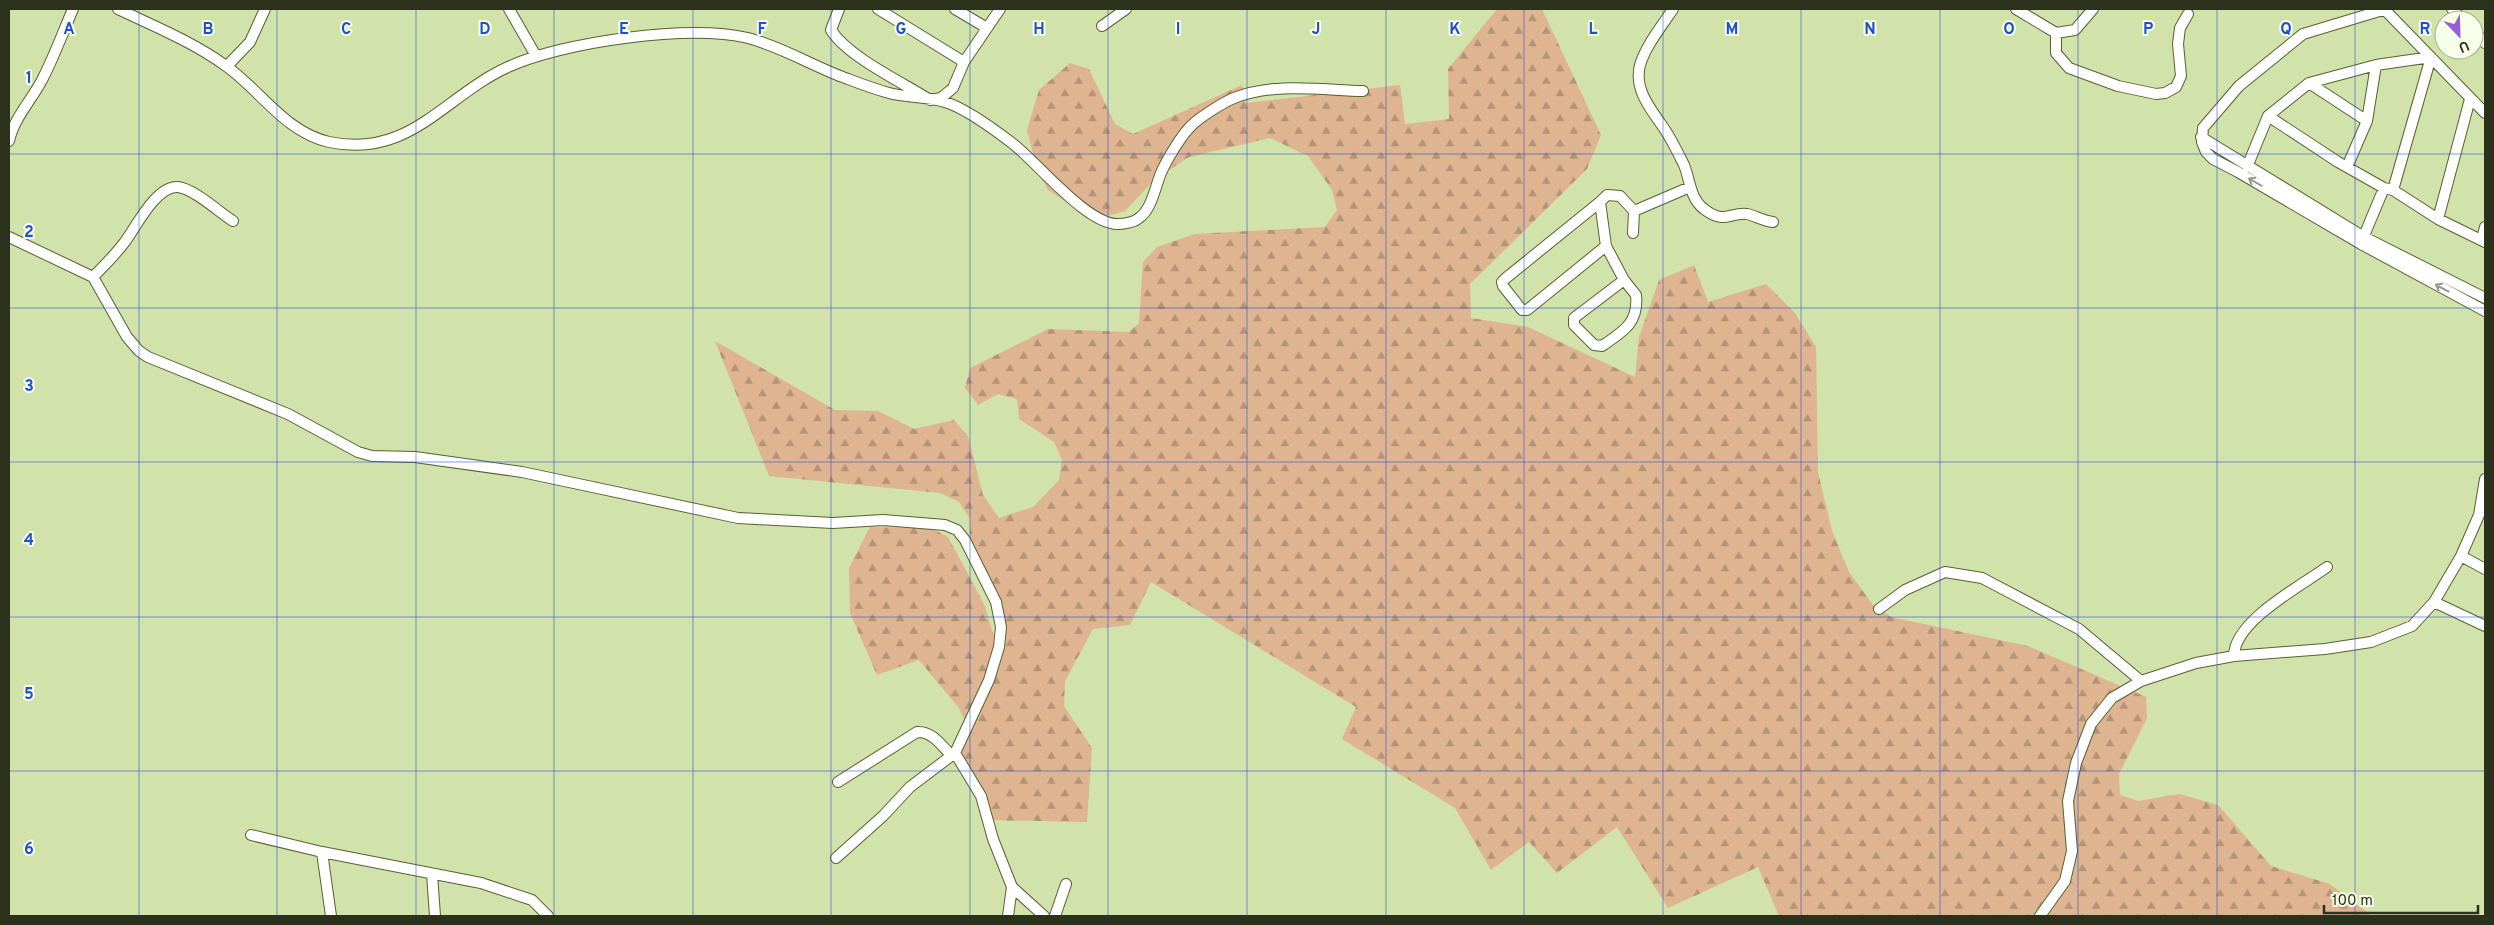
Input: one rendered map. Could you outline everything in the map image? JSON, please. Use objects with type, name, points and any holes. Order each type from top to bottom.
[{"type":"street","points":[[9,141],[16,121],[42,79],[73,9]]},
{"type":"street","points":[[118,9],[174,35],[227,66],[294,126],[310,135],[342,144],[366,144],[392,139],[410,132],[504,68],[536,56],[656,35],[688,34],[747,38],[889,93],[946,102],[1013,144],[1083,208],[1106,224],[1123,224],[1140,218],[1153,196],[1162,171],[1191,125],[1234,98],[1272,89],[1363,91]]},
{"type":"street","points":[[227,66],[250,42],[265,9]]},
{"type":"street","points":[[509,9],[536,56]]},
{"type":"street","points":[[839,9],[831,30],[837,40],[930,100],[941,98],[953,88],[964,62],[1000,9]]},
{"type":"street","points":[[878,9],[964,62]]},
{"type":"street","points":[[955,9],[987,28]]},
{"type":"street","points":[[1102,26],[1126,9]]},
{"type":"street","points":[[1673,9],[1647,49],[1640,66],[1641,89],[1645,101],[1662,124],[1684,166],[1690,187],[1702,208],[1724,218],[1750,214],[1761,221],[1773,222]]},
{"type":"street","points":[[2022,10],[2056,33],[2075,30],[2093,9]]},
{"type":"street","points":[[2485,113],[2385,9],[2302,34],[2239,86],[2203,128],[2201,137],[2206,152],[2213,160],[2363,241],[2485,311]]},
{"type":"street","points":[[2056,33],[2056,54],[2069,68],[2118,86],[2156,94],[2165,93],[2176,87],[2181,76],[2178,44],[2180,28],[2188,14]]},
{"type":"street","points":[[2247,166],[2268,116],[2309,83],[2376,65],[2430,57]]},
{"type":"street","points":[[2363,241],[2389,189],[2430,57]]},
{"type":"street","points":[[2346,167],[2367,121],[2376,65]]},
{"type":"street","points":[[2309,83],[2367,121]]},
{"type":"street","points":[[2438,219],[2470,99]]},
{"type":"street","points":[[2268,116],[2346,167],[2389,189],[2438,219],[2483,240],[2485,227]]},
{"type":"street","points":[[2201,137],[2363,241],[2485,298]]},
{"type":"street","points":[[1634,211],[1690,187]]},
{"type":"street","points":[[93,277],[125,242],[148,208],[170,188],[181,188],[188,191],[233,221]]},
{"type":"street","points":[[1606,246],[1526,310],[1522,310],[1517,306],[1503,286],[1502,282],[1506,278],[1607,195],[1616,195],[1634,211]]},
{"type":"street","points":[[1600,202],[1606,246],[1624,280],[1636,295],[1632,322],[1629,327],[1602,346],[1594,345],[1574,324],[1574,318],[1624,280]]},
{"type":"street","points":[[1633,232],[1634,211]]},
{"type":"street","points":[[9,238],[93,277],[127,337],[139,351],[148,357],[288,414],[358,452],[372,456],[414,457],[522,472],[738,518],[833,523],[884,520],[945,525],[957,530],[965,540],[996,602],[1001,627],[999,647],[989,680],[953,754],[910,787],[883,816],[836,858]]},
{"type":"street","points":[[2040,916],[2065,882],[2072,851],[2068,801],[2076,763],[2091,724],[2112,698],[2141,681],[2196,663],[2234,656],[2325,649],[2372,642],[2412,626],[2434,602],[2482,516],[2485,479]]},
{"type":"street","points":[[2461,556],[2485,570]]},
{"type":"street","points":[[2234,656],[2236,642],[2259,615],[2327,567]]},
{"type":"street","points":[[1879,609],[1905,590],[1939,574],[1958,572],[1982,578],[2079,629],[2141,681]]},
{"type":"street","points":[[2434,602],[2485,626]]},
{"type":"street","points":[[838,782],[917,732],[925,732],[930,735],[953,754],[981,796],[993,839],[1012,887],[1044,916]]},
{"type":"street","points":[[251,835],[322,852],[513,892],[532,900],[548,916]]},
{"type":"street","points":[[322,852],[331,916]]},
{"type":"street","points":[[432,874],[435,916]]},
{"type":"street","points":[[1055,916],[1066,884]]},
{"type":"street","points":[[1008,916],[1012,887]]},
{"type":"green space","points":[[1497,9],[1542,9],[1601,135],[1587,169],[1470,284],[1471,318],[1528,327],[1635,377],[1639,337],[1659,280],[1694,265],[1708,302],[1766,284],[1795,313],[1816,347],[1818,472],[1832,531],[1849,572],[1873,605],[1891,617],[2028,646],[2146,697],[2147,718],[2119,774],[2120,795],[2138,801],[2179,794],[2218,805],[2271,866],[2330,884],[2372,916],[1779,916],[1758,867],[1668,908],[1617,827],[1557,873],[1529,842],[1491,870],[1455,808],[1342,739],[1356,707],[1151,582],[1130,625],[1093,629],[1065,681],[1064,706],[1092,748],[1087,822],[986,820],[957,752],[967,725],[959,708],[919,660],[877,675],[850,613],[849,568],[870,527],[931,528],[948,537],[984,604],[1000,656],[1005,617],[970,540],[970,519],[959,502],[940,493],[769,476],[715,341],[835,410],[878,411],[914,429],[954,420],[968,436],[983,495],[999,518],[1033,507],[1059,480],[1062,460],[1054,442],[1019,419],[1017,399],[998,394],[978,405],[965,388],[970,368],[1048,329],[1129,332],[1139,323],[1143,262],[1157,247],[1195,234],[1325,227],[1337,210],[1332,190],[1308,156],[1270,138],[1189,157],[1154,180],[1125,211],[1104,217],[1083,213],[1048,190],[1037,170],[1027,130],[1039,90],[1070,63],[1089,69],[1115,124],[1133,134],[1242,85],[1246,103],[1400,85],[1405,124],[1449,119],[1448,69]]}]
